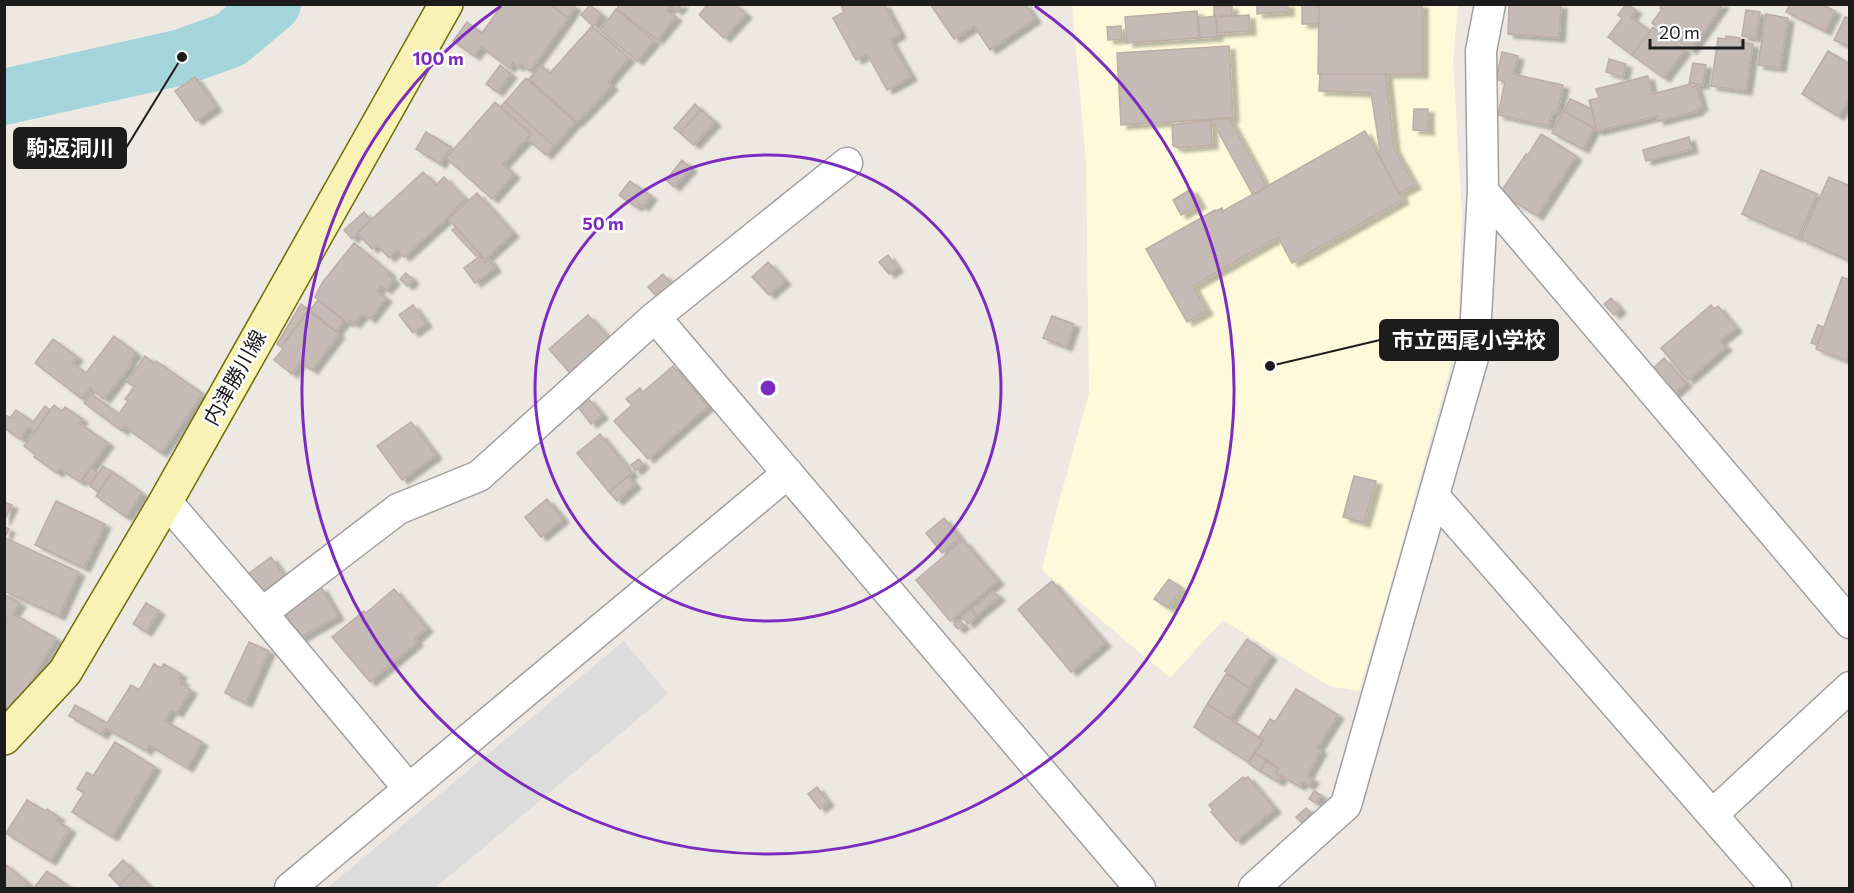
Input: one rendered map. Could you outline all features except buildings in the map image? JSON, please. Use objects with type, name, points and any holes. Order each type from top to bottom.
[{"type":"main road","name":"内津勝川線","points":[[4,738],[65,672],[165,501],[446,4]]},
{"type":"street","points":[[1254,888],[1346,806],[1474,354],[1483,190],[1481,51],[1490,4]]},
{"type":"street","points":[[262,613],[398,509],[479,476],[655,317],[847,163]]},
{"type":"street","points":[[1483,190],[1850,623]]},
{"type":"street","points":[[655,317],[1140,888]]},
{"type":"street","points":[[290,888],[788,473]]},
{"type":"street","points":[[1434,496],[1776,888]]},
{"type":"street","points":[[165,501],[409,789]]},
{"type":"street","points":[[1712,815],[1850,687]]},
{"type":"shaded area","points":[[1072,5],[1458,5],[1453,60],[1462,215],[1458,339],[1359,691],[1329,686],[1223,620],[1170,678],[1042,570],[1089,393],[1086,162]]},
{"type":"shaded area","points":[[624,641],[668,694],[435,888],[327,888]]},
{"type":"waterway","points":[[4,97],[182,57],[230,40],[273,4]]},
{"type":"place","name":"駒返洞川","points":[[182,57]]},
{"type":"place","name":"市立西尾小学校","points":[[1270,366]]}]
